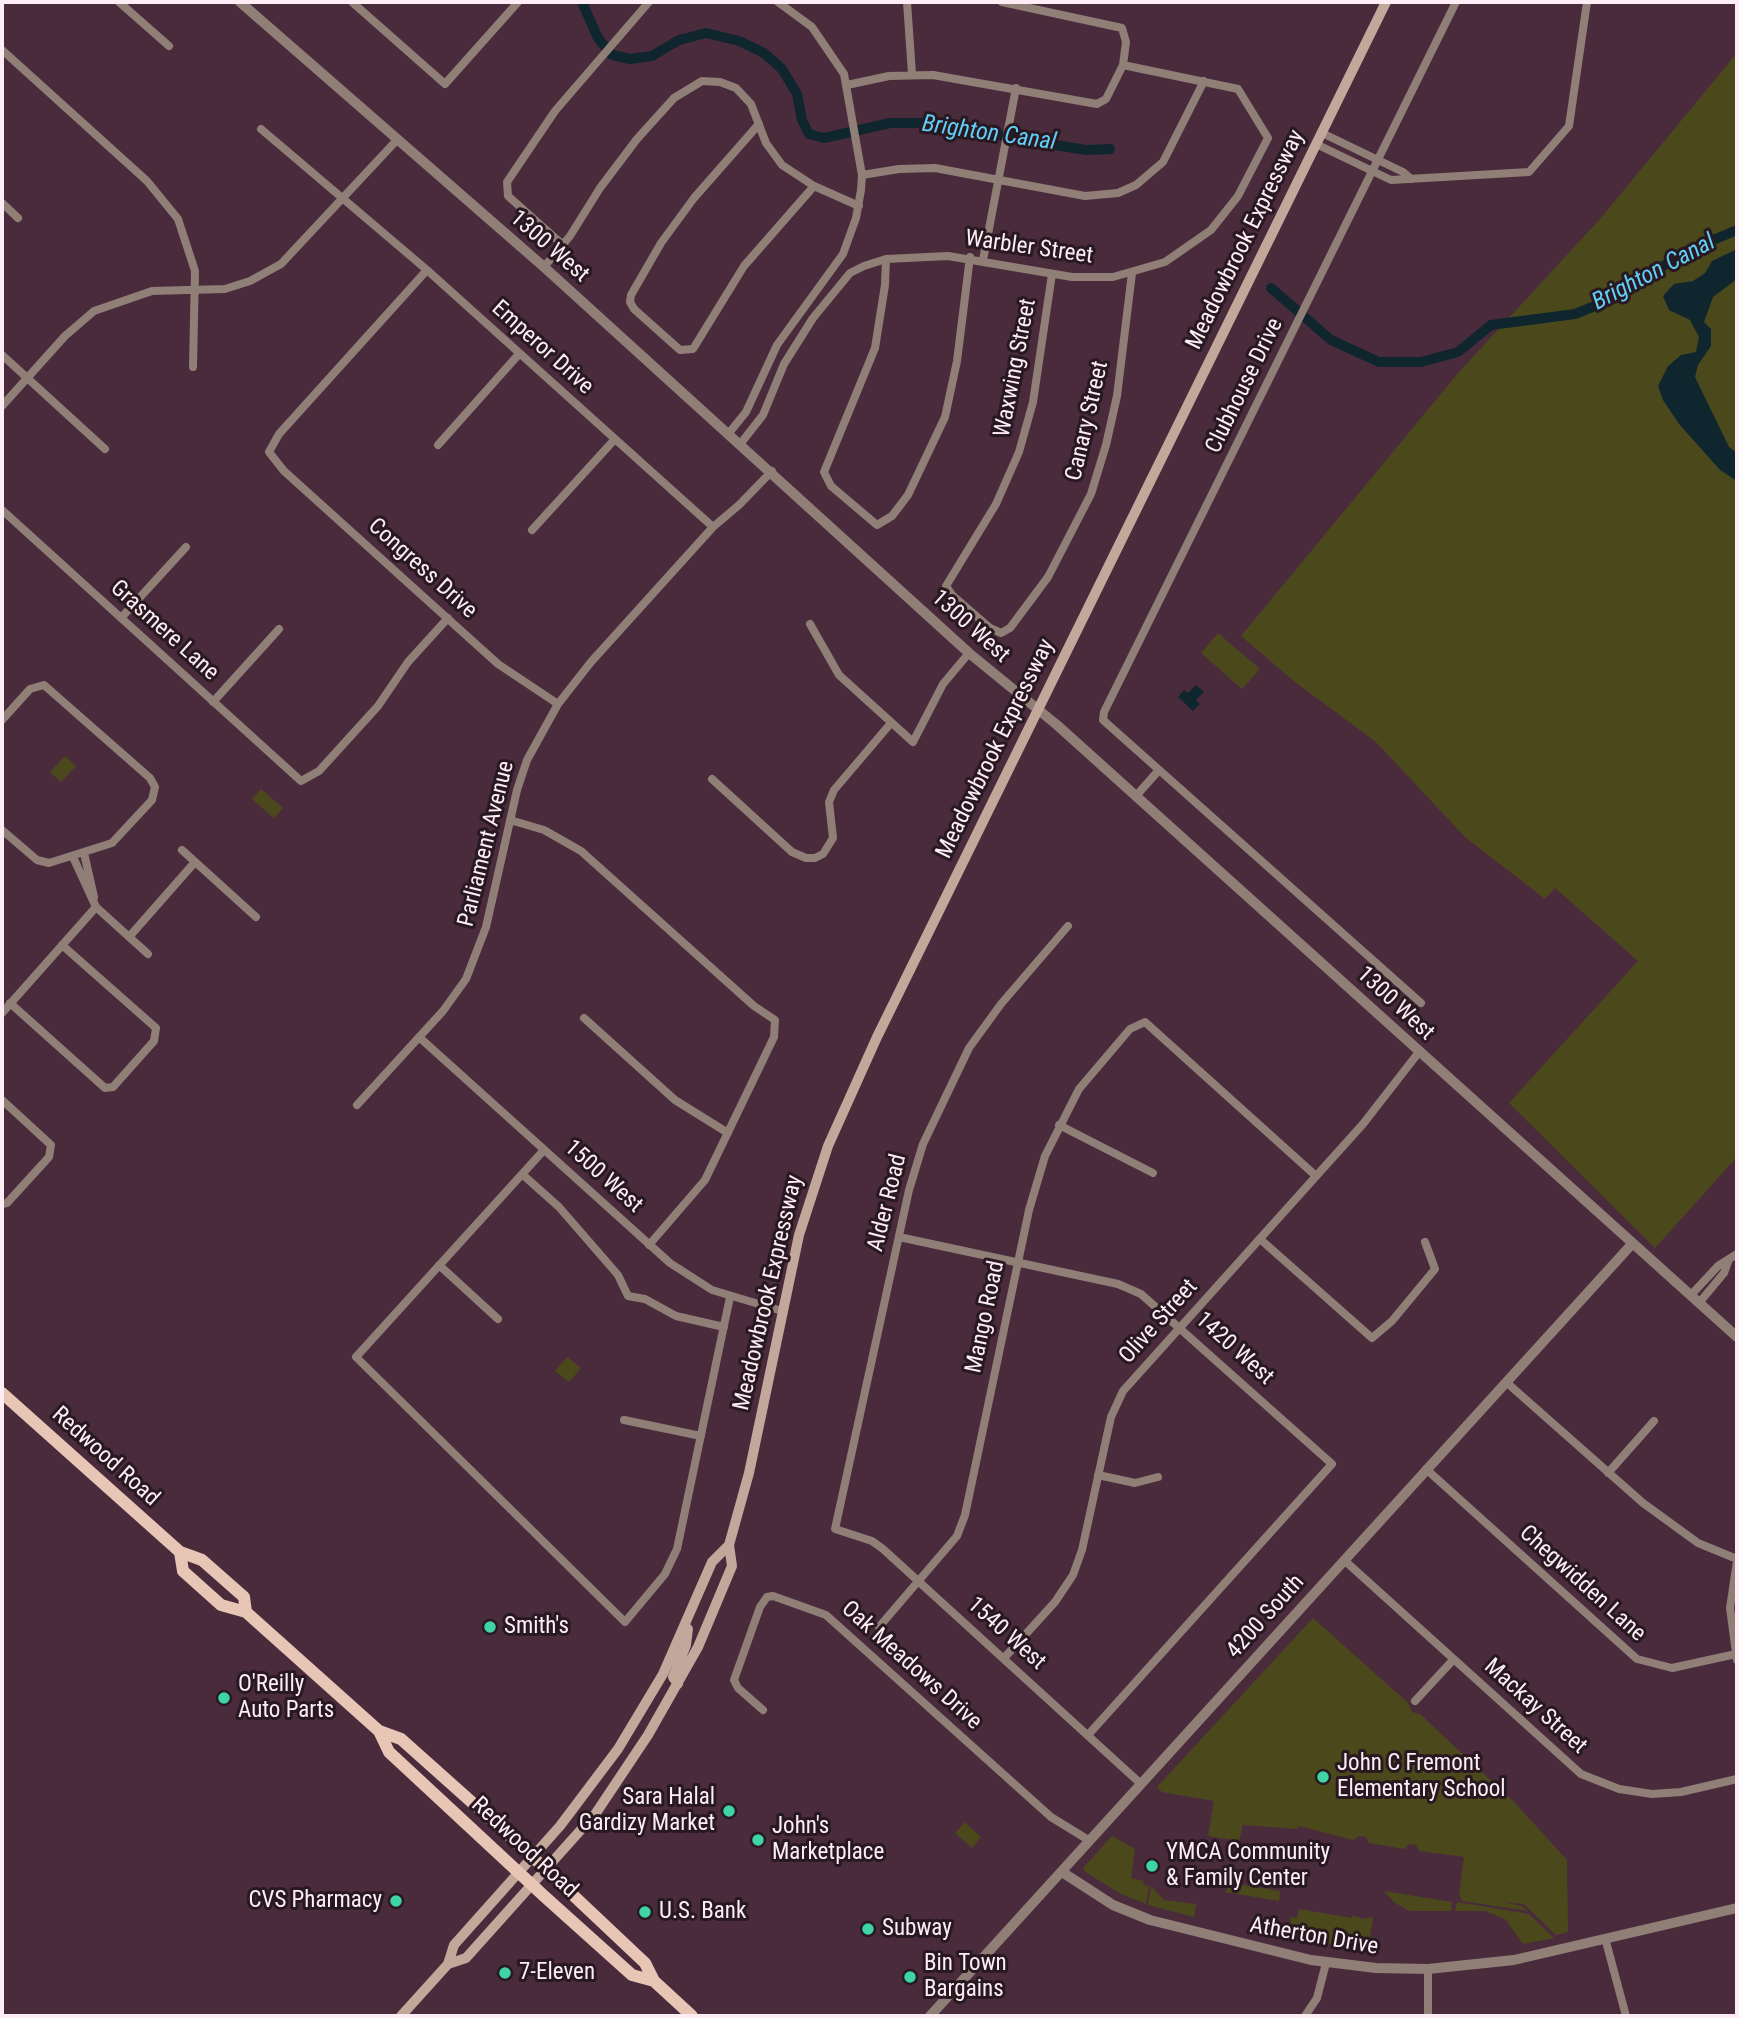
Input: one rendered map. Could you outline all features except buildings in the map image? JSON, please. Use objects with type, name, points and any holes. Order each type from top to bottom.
[{"type":"main road","name":"Meadowbrook Expressway","points":[[448,1964],[466,1958],[596,1812],[678,1685],[724,1589],[732,1566],[729,1545],[749,1473],[782,1311],[814,1186],[848,1099],[1387,2]]},
{"type":"main road","name":"Redwood Road","points":[[2,1393],[180,1552],[202,1560],[244,1597],[246,1612]]},
{"type":"main road","name":"Meadowbrook Expressway","points":[[448,1964],[454,1945],[582,1800],[633,1726],[690,1620],[712,1562],[729,1545]]},
{"type":"main road","name":"Redwood Road","points":[[180,1552],[183,1571],[221,1605],[246,1612],[379,1731],[401,1739],[645,1963],[654,1981],[692,2016]]},
{"type":"main road","points":[[678,1685],[673,1677],[686,1645],[690,1620]]},
{"type":"main road","name":"Redwood Road","points":[[379,1731],[389,1752],[533,1885],[632,1975],[654,1981]]},
{"type":"main road","points":[[401,2016],[448,1964]]},
{"type":"street","points":[[119,2],[169,46]]},
{"type":"street","name":"1300 West","points":[[240,2],[396,141],[544,267],[772,471],[969,653],[1136,796],[1737,1337]]},
{"type":"street","points":[[352,2],[445,84],[519,2]]},
{"type":"street","points":[[563,245],[506,192],[507,182],[541,130],[649,2]]},
{"type":"street","points":[[729,433],[749,407],[776,345],[838,262],[848,243],[859,206],[862,175],[847,85],[836,59],[820,37],[802,18],[778,2]]},
{"type":"street","points":[[907,2],[912,74]]},
{"type":"street","points":[[847,85],[912,74],[952,76],[1101,103],[1110,93],[1123,65],[1126,42],[1122,28],[1002,2]]},
{"type":"street","name":"Clubhouse Drive","points":[[1421,1003],[1103,720],[1104,712],[1456,2]]},
{"type":"street","points":[[1316,144],[1391,180],[1529,172],[1569,126],[1587,2]]},
{"type":"street","points":[[2,50],[164,200],[178,219],[190,249],[197,290],[193,367]]},
{"type":"street","points":[[862,175],[919,167],[1085,196],[1108,195],[1128,189],[1151,174],[1163,162],[1204,81],[1123,65]]},
{"type":"street","points":[[544,267],[563,245],[618,163],[674,98],[693,84],[711,80],[736,88],[751,104],[772,154],[814,186],[859,206]]},
{"type":"street","name":"Warbler Street","points":[[741,443],[763,415],[778,377],[800,336],[850,274],[886,259],[927,256],[970,257],[1052,274],[1093,279],[1132,273],[1172,258],[1211,229],[1238,196],[1268,138],[1242,92],[1204,81]]},
{"type":"street","points":[[983,260],[1016,89]]},
{"type":"street","points":[[759,124],[676,222],[631,295],[630,302],[634,309],[680,350],[688,352],[696,347],[744,266],[814,186]]},
{"type":"street","name":"Emperor Drive","points":[[261,129],[427,270],[713,527]]},
{"type":"street","points":[[1322,133],[1378,159],[1411,179]]},
{"type":"street","points":[[2,406],[65,336],[94,311],[152,291],[197,290],[237,285],[281,264],[344,200],[396,141]]},
{"type":"street","points":[[2,203],[18,218]]},
{"type":"street","points":[[886,259],[885,285],[874,348],[825,468],[824,477],[869,520],[877,524],[892,516],[908,495],[945,417],[957,361],[970,257]]},
{"type":"street","name":"Congress Drive","points":[[427,270],[279,434],[269,452],[284,471],[504,668],[558,704]]},
{"type":"street","name":"Canary Street","points":[[1001,633],[1010,628],[1048,577],[1091,494],[1107,445],[1117,396],[1132,273]]},
{"type":"street","name":"Waxwing Street","points":[[1001,633],[990,628],[952,595],[946,586],[991,513],[1020,452],[1033,402],[1052,274]]},
{"type":"street","points":[[438,445],[519,354]]},
{"type":"street","points":[[2,355],[105,449]]},
{"type":"street","points":[[532,530],[615,439]]},
{"type":"street","name":"Parliament Avenue","points":[[357,1105],[451,1001],[478,955],[527,760],[558,704],[590,662],[713,527],[772,471]]},
{"type":"street","name":"Grasmere Lane","points":[[2,510],[301,781],[319,771],[378,706],[408,662],[448,618]]},
{"type":"street","points":[[121,618],[186,547]]},
{"type":"street","points":[[810,624],[839,675],[913,742],[943,684],[969,653]]},
{"type":"street","points":[[213,702],[279,629]]},
{"type":"street","points":[[2,720],[34,686],[50,688],[150,778],[155,793],[113,843],[50,863],[37,860],[2,830]]},
{"type":"street","points":[[712,779],[792,852],[815,858],[823,854],[833,838],[829,815],[834,790],[891,723]]},
{"type":"street","points":[[1136,796],[1159,770]]},
{"type":"street","points":[[510,820],[544,830],[581,851],[754,1006],[775,1020],[774,1037],[697,1192],[649,1245]]},
{"type":"street","points":[[182,850],[256,916]]},
{"type":"street","points":[[84,853],[96,907]]},
{"type":"street","points":[[73,857],[96,907],[148,954]]},
{"type":"street","points":[[129,937],[195,862]]},
{"type":"street","points":[[2,1013],[96,907]]},
{"type":"street","name":"Alder Road","points":[[835,1529],[899,1237],[923,1144],[969,1048],[1001,1004],[1069,926]]},
{"type":"street","points":[[10,1003],[104,1088],[113,1087],[154,1041],[156,1028],[62,945]]},
{"type":"street","points":[[584,1018],[680,1105],[728,1133]]},
{"type":"street","name":"Mango Road","points":[[879,1627],[951,1547],[961,1526],[1036,1182],[1059,1125],[1096,1066],[1130,1029],[1145,1022],[1315,1176]]},
{"type":"street","name":"1500 West","points":[[419,1037],[649,1245],[692,1279],[730,1297],[782,1311]]},
{"type":"street","name":"Olive Street","points":[[1004,1658],[1055,1602],[1073,1575],[1082,1550],[1116,1404],[1130,1383],[1363,1124],[1419,1052]]},
{"type":"street","points":[[2,1101],[51,1145],[49,1157],[8,1203],[2,1203]]},
{"type":"street","points":[[1059,1125],[1153,1173]]},
{"type":"street","points":[[544,1150],[356,1357],[625,1622],[665,1574],[677,1549],[730,1297]]},
{"type":"street","points":[[522,1174],[559,1207],[618,1275],[628,1296],[645,1299],[676,1315],[724,1327]]},
{"type":"street","name":"1420 West","points":[[899,1237],[1130,1288],[1154,1304],[1332,1464],[1088,1735]]},
{"type":"street","points":[[1259,1239],[1372,1338],[1392,1321],[1435,1269],[1425,1242]]},
{"type":"street","name":"4200 South","points":[[930,2016],[1632,1244]]},
{"type":"street","points":[[1695,1299],[1718,1266],[1737,1254]]},
{"type":"street","points":[[439,1265],[498,1319]]},
{"type":"street","points":[[1506,1382],[1608,1473],[1685,1534],[1737,1560],[1730,1608],[1736,1657]]},
{"type":"street","points":[[624,1420],[701,1436]]},
{"type":"street","points":[[1608,1473],[1654,1421]]},
{"type":"street","name":"Chegwidden Lane","points":[[1426,1469],[1637,1659],[1672,1668],[1736,1657]]},
{"type":"street","points":[[1098,1475],[1135,1483],[1158,1477]]},
{"type":"street","name":"1540 West","points":[[835,1529],[872,1541],[1141,1784]]},
{"type":"street","name":"Mackay Street","points":[[1344,1560],[1570,1766],[1594,1780],[1630,1792],[1651,1794],[1681,1792],[1737,1779]]},
{"type":"street","name":"Oak Meadows Drive","points":[[763,1710],[738,1688],[734,1680],[760,1607],[767,1597],[773,1596],[831,1618],[1051,1817],[1090,1841]]},
{"type":"street","points":[[1415,1701],[1453,1660]]},
{"type":"street","name":"Atherton Drive","points":[[1062,1872],[1113,1905],[1150,1920],[1326,1963],[1428,1969],[1514,1959],[1737,1908]]},
{"type":"street","points":[[1605,1938],[1626,2016]]},
{"type":"street","points":[[1305,2016],[1317,1998],[1326,1963]]},
{"type":"street","points":[[1428,1969],[1428,2016]]},
{"type":"shaded area","points":[[1737,53],[1737,1157],[1655,1248],[1509,1103],[1638,961],[1555,888],[1545,899],[1465,837],[1376,742],[1295,682],[1241,636],[1459,372],[1600,219]]},
{"type":"shaded area","points":[[1218,633],[1260,669],[1242,689],[1201,653]]},
{"type":"shaded area","points":[[65,756],[76,766],[61,782],[50,772]]},
{"type":"shaded area","points":[[261,789],[283,808],[274,818],[252,799]]},
{"type":"shaded area","points":[[567,1357],[581,1368],[569,1382],[555,1371]]},
{"type":"shaded area","points":[[1313,1618],[1408,1703],[1412,1712],[1420,1714],[1516,1804],[1567,1860],[1568,1932],[1556,1935],[1524,1904],[1501,1902],[1522,1906],[1528,1911],[1462,1901],[1459,1893],[1464,1857],[1419,1851],[1416,1845],[1409,1844],[1405,1849],[1369,1843],[1366,1837],[1359,1836],[1353,1840],[1299,1826],[1296,1829],[1243,1825],[1239,1841],[1208,1836],[1214,1801],[1162,1792],[1157,1787]]},
{"type":"shaded area","points":[[965,1822],[981,1837],[972,1848],[955,1833]]},
{"type":"shaded area","points":[[1112,1836],[1135,1849],[1131,1878],[1144,1881],[1143,1885],[1149,1886],[1146,1904],[1119,1893],[1084,1871],[1084,1867]]},
{"type":"shaded area","points":[[1232,1883],[1280,1891],[1279,1901],[1225,1892]]},
{"type":"shaded area","points":[[1151,1886],[1164,1900],[1196,1904],[1194,1917],[1148,1905]]},
{"type":"shaded area","points":[[1384,1891],[1452,1902],[1451,1911],[1410,1911],[1395,1903]]},
{"type":"shaded area","points":[[1457,1902],[1529,1914],[1554,1938],[1523,1944],[1505,1919],[1485,1911],[1455,1911]]},
{"type":"shaded area","points":[[1299,1909],[1352,1918],[1353,1915],[1362,1919],[1373,1917],[1368,1950],[1293,1938],[1290,1917],[1297,1918]]},
{"type":"water","points":[[1737,249],[1737,279],[1713,297],[1704,322],[1711,329],[1711,346],[1698,365],[1695,377],[1729,447],[1737,453],[1737,481],[1720,470],[1679,424],[1663,400],[1658,386],[1668,366],[1681,355],[1696,352],[1699,337],[1690,320],[1669,310],[1663,296],[1674,284],[1693,281],[1705,273],[1712,261]]},
{"type":"water","points":[[1196,685],[1204,692],[1196,700],[1200,704],[1193,711],[1178,697],[1184,690],[1188,693]]},
{"type":"waterway","name":"Brighton Canal","points":[[582,2],[598,38],[612,55],[630,59],[652,56],[679,40],[706,33],[739,41],[764,53],[782,69],[797,94],[802,120],[809,134],[824,138],[890,123],[948,123],[1011,138],[1086,150],[1110,149]]},
{"type":"waterway","name":"Brighton Canal","points":[[1271,288],[1331,340],[1379,362],[1421,362],[1458,352],[1491,325],[1575,314],[1620,296],[1682,253],[1737,230]]},
{"type":"place","name":"Smith's","points":[[490,1627]]},
{"type":"place","name":"O'Reilly Auto Parts","points":[[224,1698]]},
{"type":"place","name":"John C Fremont Elementary School","points":[[1323,1777]]},
{"type":"place","name":"Sara Halal Gardizy Market","points":[[729,1811]]},
{"type":"place","name":"John's Marketplace","points":[[758,1840]]},
{"type":"place","name":"YMCA Community & Family Center","points":[[1152,1866]]},
{"type":"place","name":"CVS Pharmacy","points":[[396,1901]]},
{"type":"place","name":"U.S. Bank","points":[[645,1912]]},
{"type":"place","name":"Subway","points":[[868,1929]]},
{"type":"place","name":"7-Eleven","points":[[505,1973]]},
{"type":"place","name":"Bin Town Bargains","points":[[910,1977]]}]
